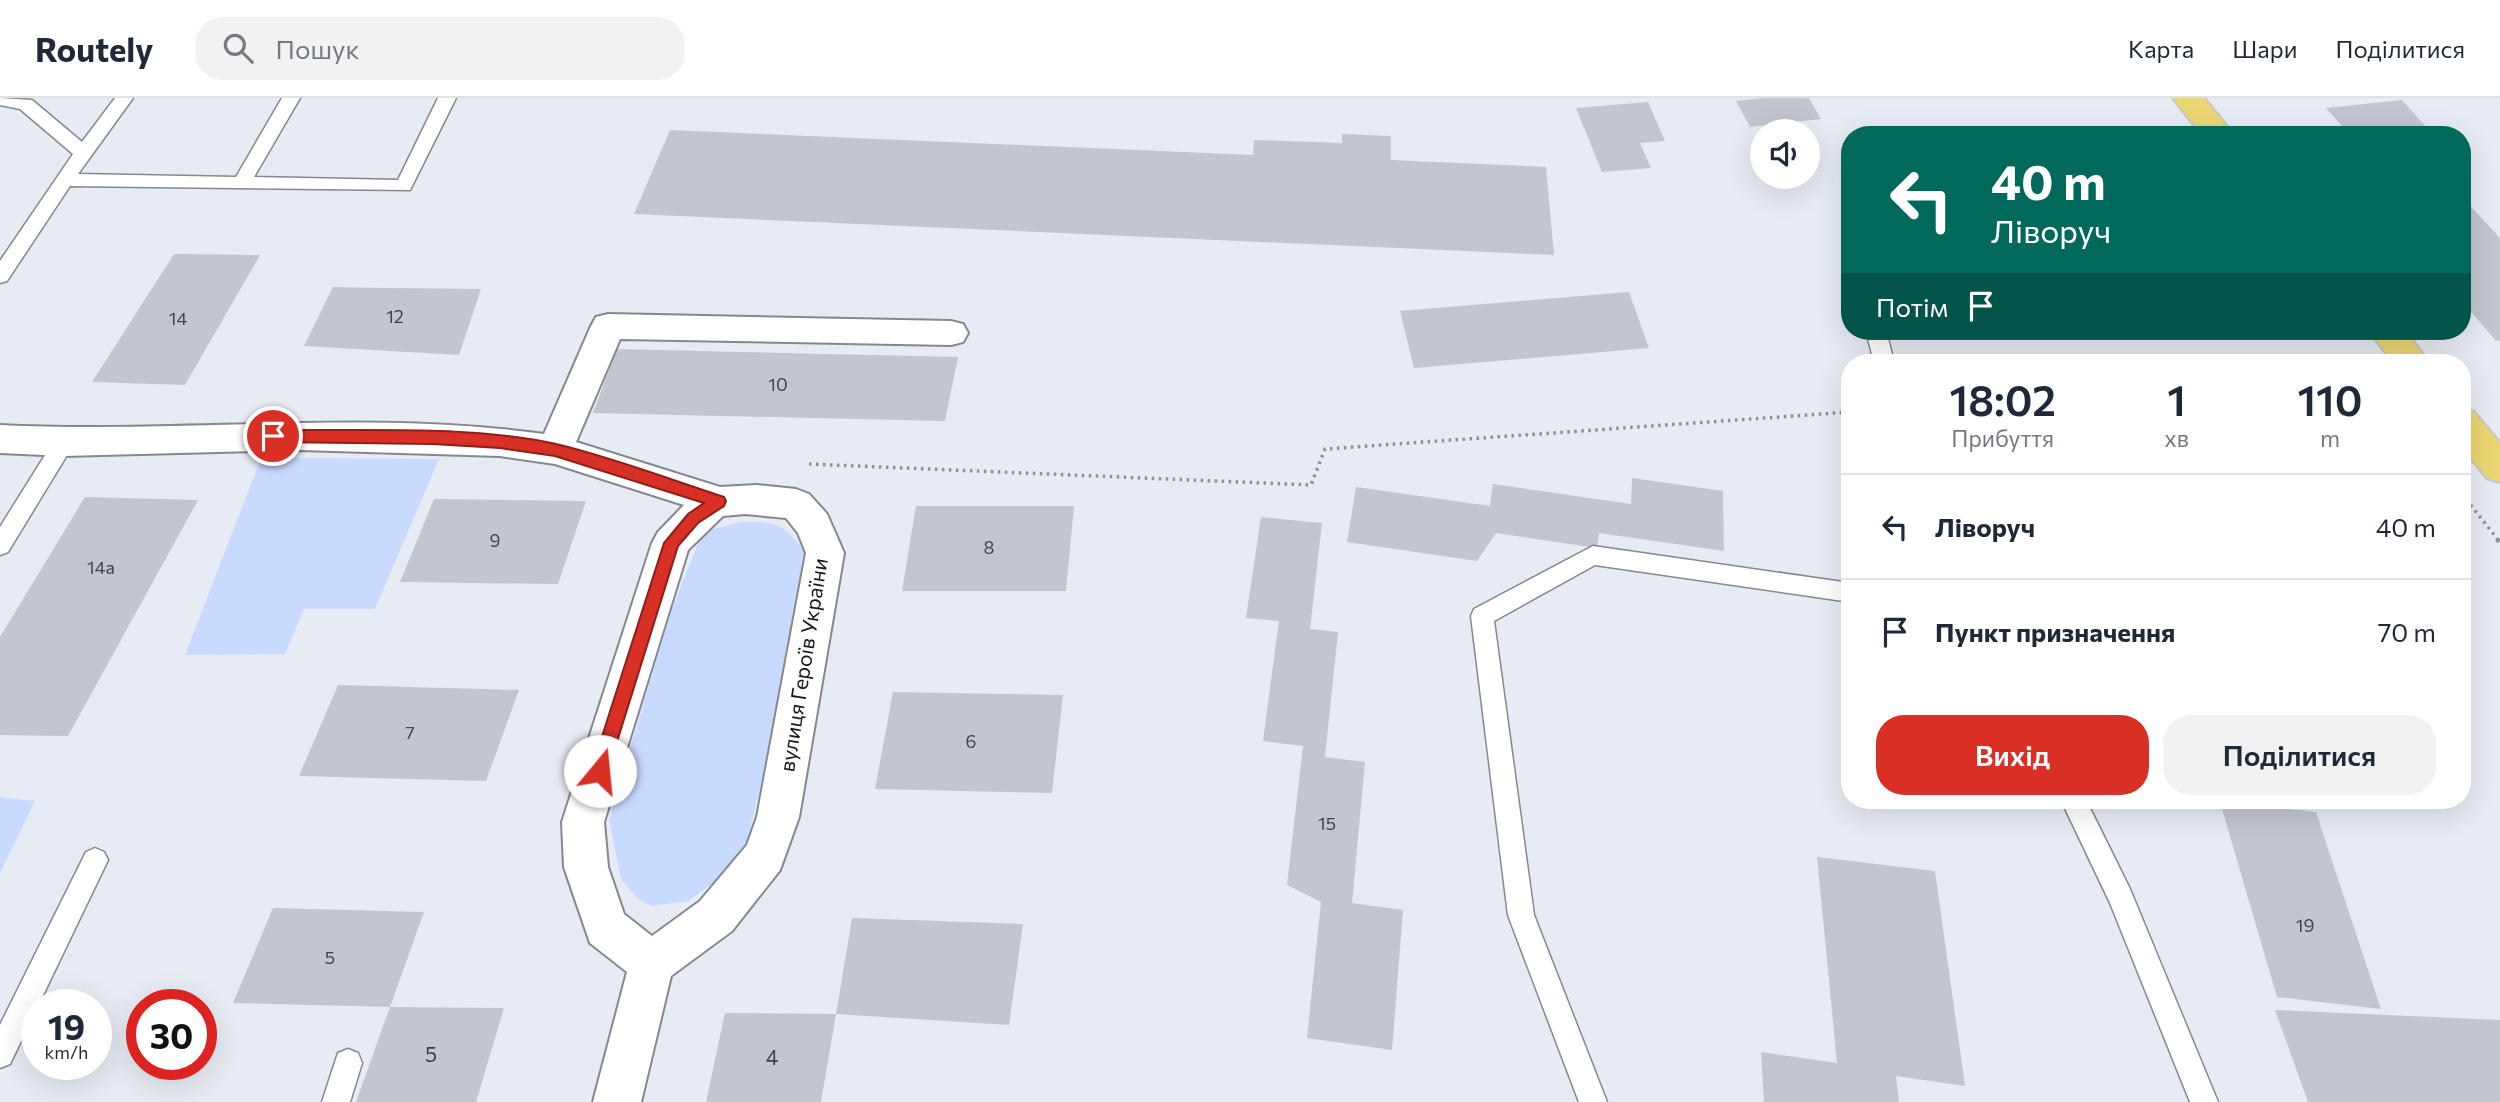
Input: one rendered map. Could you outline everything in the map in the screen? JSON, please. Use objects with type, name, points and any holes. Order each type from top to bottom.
[{"type":"main road","points":[[2188,98],[2211,126]]},
{"type":"main road","points":[[2394,340],[2405,354]]},
{"type":"main road","points":[[2471,433],[2500,468]]},
{"type":"street","points":[[555,450],[608,326],[951,333]]},
{"type":"street","points":[[0,439],[64,443],[141,438],[313,436],[500,442],[555,450],[719,501]]},
{"type":"street","name":"вулиця Героїв України","points":[[652,963],[716,916],[765,856],[778,817],[825,553],[814,525],[796,504],[759,500],[719,501]]},
{"type":"street","points":[[617,1102],[652,963],[606,928],[586,867],[583,822],[671,543],[693,518],[719,501]]},
{"type":"lane","points":[[0,276],[83,153],[124,98]]},
{"type":"lane","points":[[241,183],[291,98]]},
{"type":"lane","points":[[65,180],[404,186],[447,98]]},
{"type":"lane","points":[[0,99],[26,104],[83,153]]},
{"type":"lane","points":[[0,547],[64,443]]},
{"type":"lane","points":[[1593,1102],[1521,915],[1482,616],[1593,555],[1841,592]]},
{"type":"lane","points":[[2077,809],[2121,898],[2204,1102]]},
{"type":"lane","points":[[0,1054],[95,860]]},
{"type":"lane","points":[[336,1102],[348,1063]]},
{"type":"path","points":[[802,464],[1311,485],[1325,449],[1841,413]]},
{"type":"path","points":[[2471,506],[2500,543]]},
{"type":"shaded area","points":[[261,458],[439,459],[375,609],[304,609],[285,654],[185,655]]},
{"type":"shaded area","points":[[741,522],[779,526],[792,536],[806,554],[779,708],[746,846],[720,878],[688,901],[651,906],[637,898],[621,879],[609,820],[670,614],[699,541],[710,530]]},
{"type":"shaded area","points":[[0,797],[35,801],[0,873]]},
{"type":"building","points":[[1809,98],[1821,119],[1750,119],[1750,127],[1736,101]]},
{"type":"building","points":[[2402,100],[2425,126],[2342,126],[2326,108]]},
{"type":"building","points":[[1648,102],[1665,141],[1640,143],[1651,168],[1602,172],[1576,108]]},
{"type":"building","points":[[670,130],[1253,155],[1254,140],[1342,143],[1342,134],[1391,136],[1391,160],[1546,167],[1554,255],[634,214]]},
{"type":"building","points":[[2471,207],[2500,238],[2500,340],[2496,341],[2471,312]]},
{"type":"building","points":[[174,254],[260,255],[185,385],[92,382]]},
{"type":"building","points":[[333,287],[481,289],[459,355],[304,346]]},
{"type":"building","points":[[1629,292],[1649,348],[1414,368],[1400,311]]},
{"type":"building","points":[[617,349],[958,357],[945,421],[593,413]]},
{"type":"building","points":[[1632,478],[1723,491],[1724,551],[1599,533],[1597,548],[1496,533],[1477,561],[1347,542],[1356,487],[1490,506],[1493,484],[1631,504]]},
{"type":"building","points":[[85,497],[198,500],[68,736],[0,735],[0,637]]},
{"type":"building","points":[[434,499],[586,501],[558,584],[400,582]]},
{"type":"building","points":[[916,506],[1074,506],[1066,591],[902,591]]},
{"type":"building","points":[[1261,517],[1322,523],[1310,629],[1338,632],[1325,757],[1365,762],[1352,903],[1403,910],[1392,1050],[1307,1038],[1321,902],[1287,885],[1303,746],[1263,741],[1279,621],[1246,618]]},
{"type":"building","points":[[338,685],[519,690],[486,781],[299,776]]},
{"type":"building","points":[[893,692],[1063,695],[1052,793],[875,789]]},
{"type":"building","points":[[2222,809],[2288,809],[2316,812],[2381,1009],[2277,997]]},
{"type":"building","points":[[1817,857],[1935,871],[1965,1086],[1896,1076],[1899,1102],[1764,1102],[1761,1052],[1837,1063]]},
{"type":"building","points":[[273,908],[424,912],[390,1007],[233,1003]]},
{"type":"building","points":[[852,918],[1023,924],[1009,1025],[836,1014]]},
{"type":"building","points":[[390,1007],[504,1008],[476,1102],[356,1102]]},
{"type":"building","points":[[2275,1010],[2500,1020],[2500,1102],[2308,1102]]},
{"type":"building","points":[[725,1013],[836,1014],[821,1102],[706,1102]]},
{"type":"route","points":[[273,436],[433,438],[500,442],[555,450],[719,501],[693,518],[671,543],[600,771]]}]
